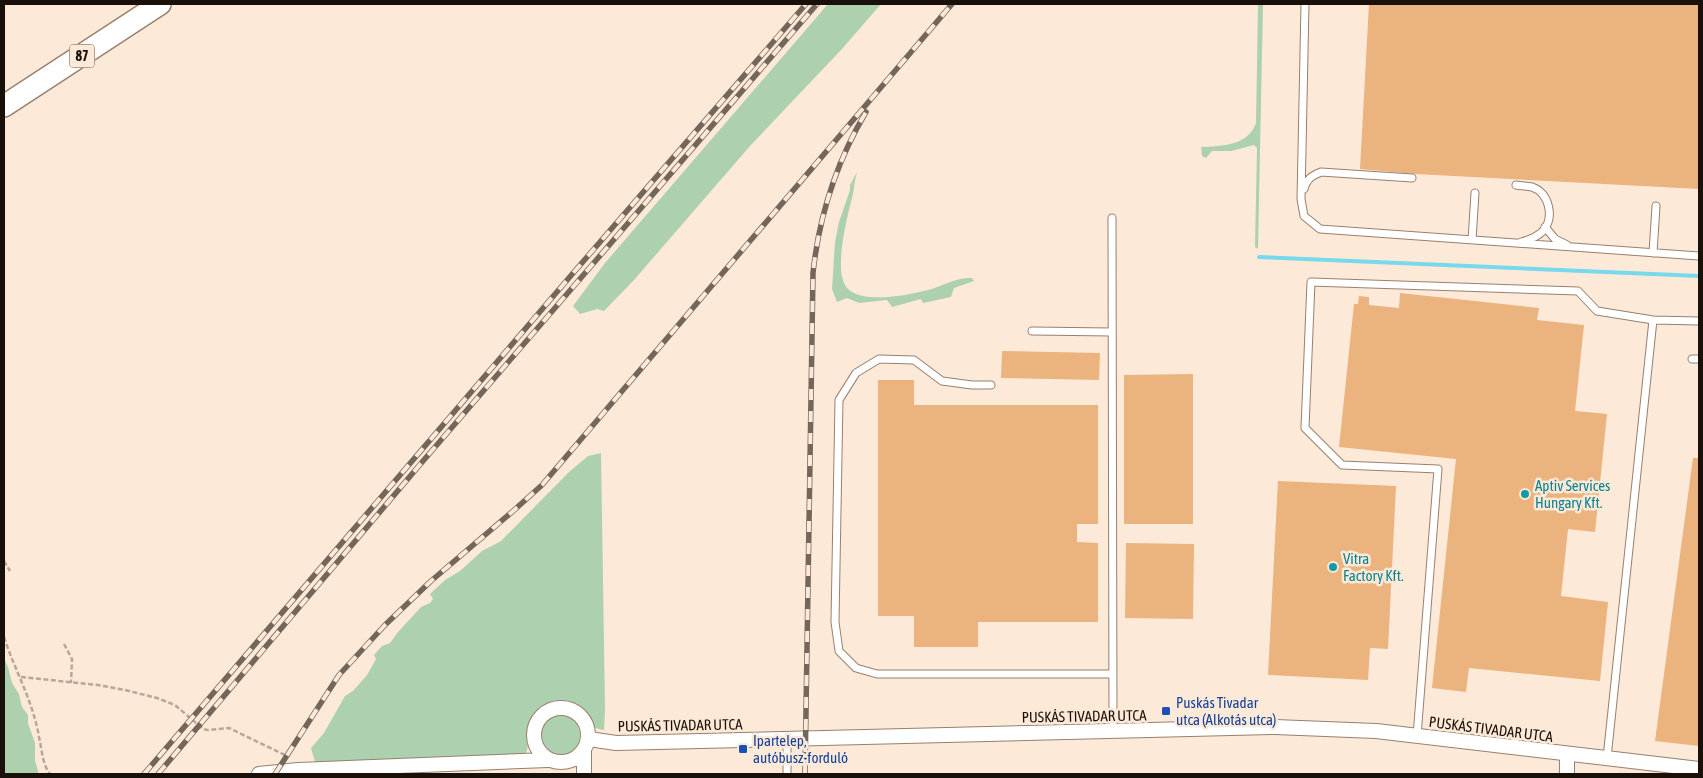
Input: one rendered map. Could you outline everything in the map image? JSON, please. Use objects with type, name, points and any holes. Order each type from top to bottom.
[{"type":"main road","name":"87","points":[[4,106],[160,4]]},
{"type":"street","points":[[548,760],[535,748],[533,734],[536,721],[542,714],[564,708],[576,713],[587,726],[584,774]]},
{"type":"street","name":"PUSKÁS TIVADAR UTCA","points":[[586,744],[1276,727],[1376,731],[1699,769]]},
{"type":"street","points":[[259,774],[548,760],[566,762],[574,759],[586,744]]},
{"type":"street","points":[[1567,754],[1567,774]]},
{"type":"lane","points":[[1305,4],[1301,199],[1304,216],[1320,229],[1699,256]]},
{"type":"lane","points":[[1301,199],[1306,182],[1312,176],[1321,172],[1412,178]]},
{"type":"lane","points":[[1516,185],[1531,187],[1540,192],[1546,199],[1549,212],[1548,222],[1542,232],[1531,239],[1516,243]]},
{"type":"lane","points":[[1472,240],[1475,193]]},
{"type":"lane","points":[[1653,253],[1656,206]]},
{"type":"lane","points":[[1112,218],[1114,731]]},
{"type":"lane","points":[[1545,227],[1555,239],[1572,247]]},
{"type":"lane","points":[[1417,736],[1438,469],[1342,465],[1305,428],[1311,282],[1578,291],[1597,311],[1653,320],[1699,321]]},
{"type":"lane","points":[[1607,758],[1653,320]]},
{"type":"lane","points":[[1032,331],[1112,332]]},
{"type":"lane","points":[[991,385],[972,386],[942,381],[914,360],[879,359],[856,373],[839,400],[835,622],[839,651],[856,668],[878,674],[1113,674]]},
{"type":"lane","points":[[1603,700],[1613,700]]},
{"type":"lane","points":[[1601,724],[1610,724]]},
{"type":"lane","points":[[1514,748],[1516,732]]},
{"type":"lane","points":[[787,739],[787,774]]},
{"type":"path","points":[[4,561],[10,572]]},
{"type":"path","points":[[4,637],[21,676],[36,719],[46,770],[50,774]]},
{"type":"path","points":[[64,644],[72,660],[71,683]]},
{"type":"path","points":[[21,676],[125,690],[157,698],[175,705],[204,729],[229,728],[287,756]]},
{"type":"green space","points":[[828,4],[881,4],[842,49],[750,146],[634,280],[604,311],[597,309],[580,314],[573,306],[605,263]]},
{"type":"green space","points":[[1258,4],[1263,4],[1258,249],[1255,247],[1257,148],[1254,145],[1231,151],[1212,151],[1206,158],[1202,156],[1201,147],[1226,145],[1241,140],[1252,131],[1256,123]]},
{"type":"green space","points":[[857,172],[841,253],[842,276],[845,285],[851,291],[872,297],[897,296],[919,292],[966,278],[972,278],[974,281],[954,288],[951,297],[923,303],[921,299],[892,307],[887,300],[859,303],[847,298],[837,302],[832,289],[835,242],[850,185]]},
{"type":"green space","points":[[601,453],[604,730],[594,727],[583,713],[574,707],[559,704],[545,707],[531,721],[528,747],[525,755],[315,762],[311,748],[324,733],[345,696],[353,691],[367,675],[376,659],[374,655],[382,646],[390,643],[421,607],[430,603],[433,599],[430,594],[482,551],[501,541],[569,472],[588,456]]},
{"type":"green space","points":[[4,658],[12,683],[19,694],[22,707],[28,715],[28,723],[35,743],[35,761],[39,774],[4,774]]},
{"type":"green space","points":[[556,715],[564,715],[571,718],[577,724],[580,735],[577,746],[571,752],[564,755],[556,755],[549,752],[543,746],[540,739],[540,731],[543,724],[549,718]]},
{"type":"building","points":[[1369,4],[1699,4],[1699,189],[1415,174],[1360,169]]},
{"type":"building","name":"Aptiv Services Hungary Kft.","points":[[1400,293],[1539,308],[1537,320],[1584,325],[1575,411],[1607,414],[1595,532],[1568,529],[1561,596],[1608,602],[1600,681],[1469,668],[1466,692],[1432,688],[1456,459],[1339,447],[1354,304],[1358,304],[1359,296],[1369,297],[1369,305],[1399,308]]},
{"type":"building","points":[[1002,351],[1100,353],[1099,380],[1001,378]]},
{"type":"building","points":[[1193,374],[1193,524],[1124,524],[1124,375]]},
{"type":"building","points":[[878,380],[914,380],[914,405],[1098,405],[1098,524],[1077,524],[1077,542],[1098,543],[1098,622],[978,622],[978,647],[914,647],[914,616],[878,616]]},
{"type":"building","points":[[1693,458],[1699,458],[1699,746],[1655,741]]},
{"type":"building","name":"Vitra Factory Kft.","points":[[1278,481],[1396,486],[1388,649],[1370,648],[1368,680],[1268,675]]},
{"type":"building","points":[[1126,543],[1194,544],[1193,619],[1125,618]]},
{"type":"waterway","points":[[1259,257],[1699,276]]},
{"type":"railway","points":[[144,774],[806,4]]},
{"type":"railway","points":[[158,774],[423,461],[817,4]]},
{"type":"railway","points":[[275,774],[339,675],[385,625],[431,581],[542,485],[952,4]]},
{"type":"railway","points":[[805,774],[813,273],[820,231],[831,190],[846,150],[866,112]]},
{"type":"place","name":"Aptiv Services Hungary Kft.","points":[[1525,494]]},
{"type":"place","name":"Vitra Factory Kft.","points":[[1333,567]]},
{"type":"place","name":"Puskás Tivadar utca (Alkotás utca)","points":[[1166,711]]},
{"type":"place","name":"Ipartelep, autóbusz-forduló","points":[[743,749]]}]
